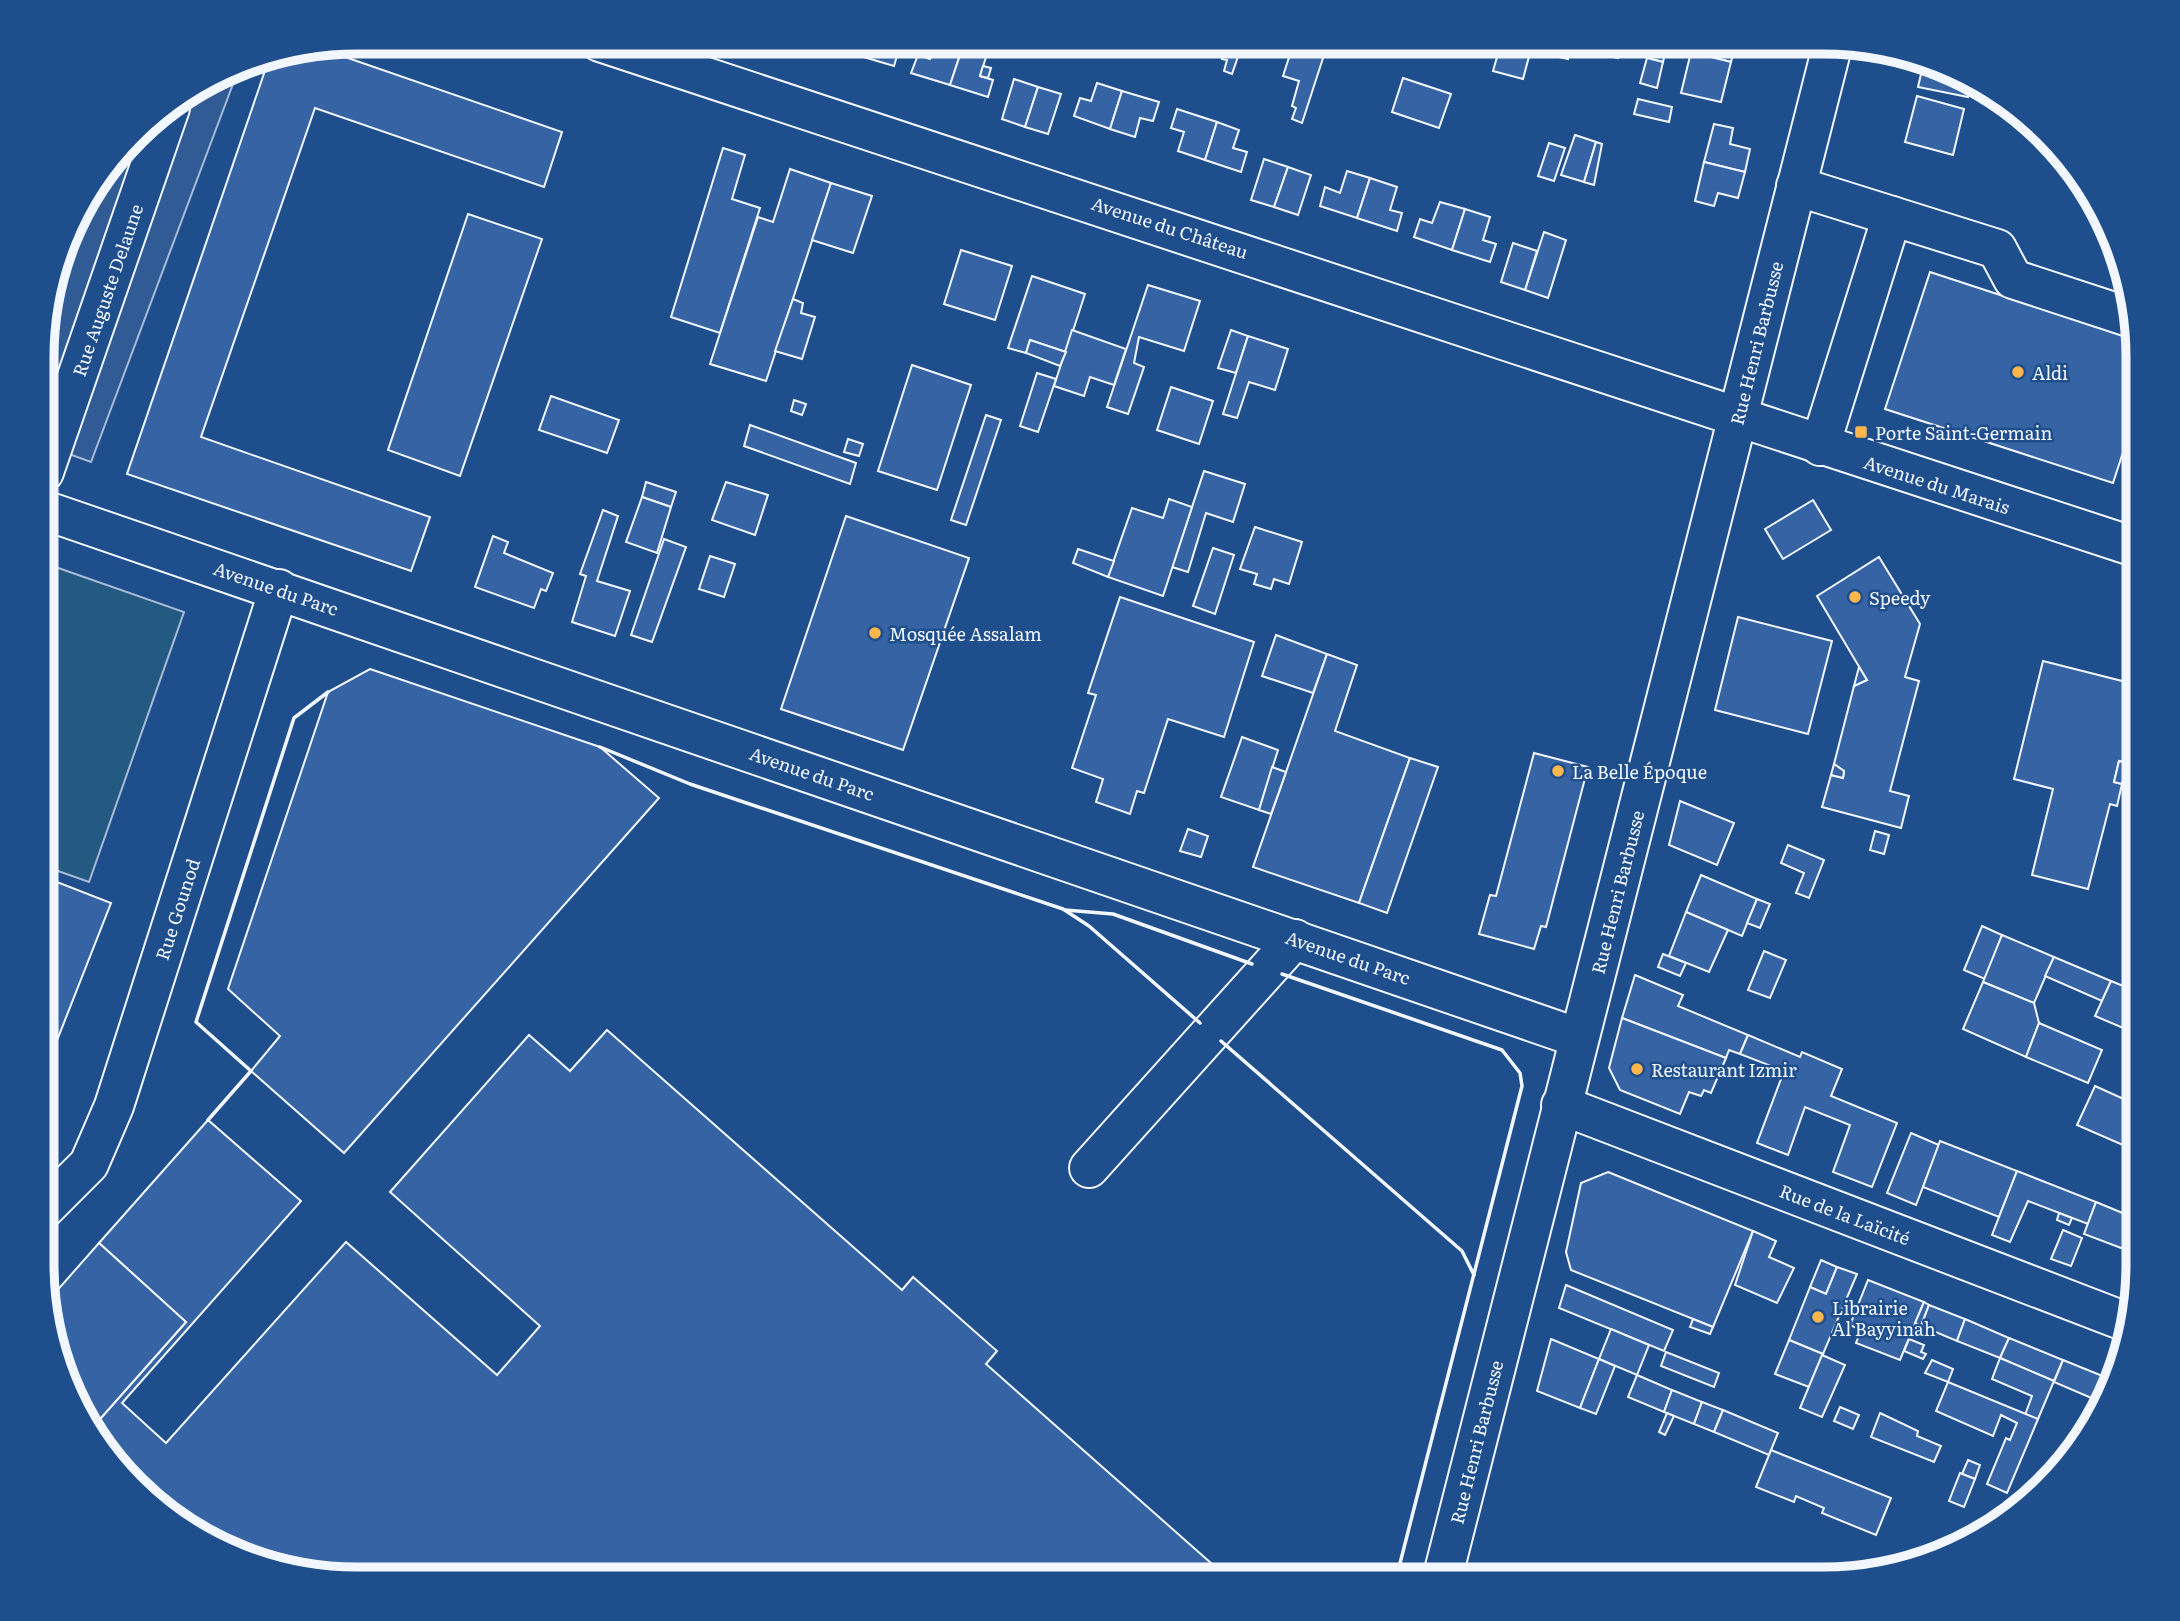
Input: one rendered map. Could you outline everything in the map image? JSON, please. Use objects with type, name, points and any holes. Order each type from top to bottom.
[{"type":"street","name":"Avenue du Château","points":[[637,54],[1133,215],[1737,419]]},
{"type":"street","name":"Rue Henri Barbusse","points":[[1445,1567],[1830,54]]},
{"type":"street","name":"Rue Auguste Delaune","points":[[54,443],[165,123]]},
{"type":"street","points":[[1796,186],[1997,248],[2013,279],[2123,315]]},
{"type":"street","points":[[1820,446],[1892,216]]},
{"type":"street","name":"Avenue du Marais","points":[[1737,419],[2126,541]]},
{"type":"street","name":"Avenue du Parc","points":[[54,513],[1579,1038]]},
{"type":"street","name":"Rue Gounod","points":[[54,1199],[89,1164],[114,1106],[279,589]]},
{"type":"street","points":[[1089,1168],[1295,939]]},
{"type":"street","name":"Rue de la Laïcité","points":[[1562,1105],[2121,1319]]},
{"type":"shaded area","points":[[235,80],[91,462],[54,449],[57,317],[65,278],[77,241],[105,189],[129,157],[157,129],[189,105]]},
{"type":"shaded area","points":[[54,566],[184,612],[89,882],[54,870]]},
{"type":"building","points":[[857,54],[898,54],[894,66]]},
{"type":"building","points":[[932,54],[960,54],[950,85],[911,73],[918,55],[930,59]]},
{"type":"building","points":[[960,54],[987,54],[980,76],[993,80],[988,97],[950,85]]},
{"type":"building","points":[[1224,54],[1239,54],[1232,74],[1224,71],[1227,60],[1222,59]]},
{"type":"building","points":[[1290,54],[1324,55],[1302,123],[1292,119],[1296,108],[1292,106],[1299,81],[1283,76]]},
{"type":"building","points":[[1498,54],[1530,54],[1523,79],[1493,71]]},
{"type":"building","points":[[1560,54],[1569,54],[1568,59],[1559,57]]},
{"type":"building","points":[[1598,54],[1619,54],[1618,58]]},
{"type":"building","points":[[1648,54],[1665,54],[1663,62],[1647,58]]},
{"type":"building","points":[[1691,54],[1731,62],[1721,102],[1681,93]]},
{"type":"building","points":[[1699,54],[1733,54],[1731,62]]},
{"type":"building","points":[[339,55],[562,132],[544,187],[315,108],[201,437],[430,517],[411,571],[127,474],[266,68],[298,60]]},
{"type":"building","points":[[1647,58],[1663,62],[1657,88],[1640,83]]},
{"type":"building","points":[[983,66],[991,68],[988,78],[980,76]]},
{"type":"building","points":[[1922,71],[1969,92],[1968,97],[1918,87]]},
{"type":"building","points":[[1403,78],[1451,94],[1439,128],[1392,112]]},
{"type":"building","points":[[1014,79],[1038,87],[1025,127],[1002,119]]},
{"type":"building","points":[[1097,83],[1122,91],[1110,129],[1074,116],[1080,98],[1091,101]]},
{"type":"building","points":[[1038,87],[1061,94],[1048,134],[1025,127]]},
{"type":"building","points":[[1122,91],[1159,102],[1153,121],[1140,118],[1135,137],[1110,129]]},
{"type":"building","points":[[1917,96],[1964,109],[1953,155],[1905,142]]},
{"type":"building","points":[[1638,99],[1672,107],[1669,122],[1634,114]]},
{"type":"building","points":[[1177,109],[1217,122],[1205,160],[1178,151],[1184,132],[1171,128]]},
{"type":"building","points":[[1217,122],[1239,130],[1233,148],[1247,152],[1241,172],[1205,160]]},
{"type":"building","points":[[1714,124],[1733,128],[1730,144],[1750,149],[1745,172],[1704,162]]},
{"type":"building","points":[[1575,135],[1596,142],[1584,182],[1561,175]]},
{"type":"building","points":[[1596,142],[1602,144],[1594,185],[1584,182]]},
{"type":"building","points":[[1549,143],[1565,148],[1554,181],[1538,176]]},
{"type":"building","points":[[723,148],[745,155],[732,199],[760,208],[720,333],[671,317]]},
{"type":"building","points":[[1264,159],[1288,167],[1274,207],[1251,200]]},
{"type":"building","points":[[1704,162],[1745,172],[1738,198],[1718,193],[1714,206],[1695,201]]},
{"type":"building","points":[[1288,167],[1311,175],[1298,215],[1274,207]]},
{"type":"building","points":[[790,169],[831,183],[766,381],[710,364],[758,217],[773,222]]},
{"type":"building","points":[[1347,171],[1370,178],[1357,218],[1320,206],[1325,187],[1340,193]]},
{"type":"building","points":[[1370,178],[1397,187],[1390,210],[1402,213],[1397,231],[1357,218]]},
{"type":"building","points":[[831,183],[872,196],[853,253],[812,240]]},
{"type":"building","points":[[1440,202],[1465,209],[1452,250],[1414,237],[1420,219],[1432,223]]},
{"type":"building","points":[[1465,209],[1490,217],[1483,240],[1496,244],[1490,262],[1452,250]]},
{"type":"building","points":[[468,214],[542,239],[460,476],[388,450]]},
{"type":"building","points":[[1544,232],[1566,240],[1548,298],[1525,290]]},
{"type":"building","points":[[1513,243],[1537,251],[1525,290],[1501,282]]},
{"type":"building","points":[[961,250],[1012,266],[995,320],[944,304]]},
{"type":"building","name":"Aldi","points":[[1930,272],[2125,336],[2126,443],[2113,483],[1885,409]]},
{"type":"building","points":[[1032,276],[1085,294],[1066,352],[1030,340],[1026,353],[1008,348]]},
{"type":"building","points":[[1148,285],[1200,301],[1184,351],[1139,337],[1134,363],[1144,367],[1128,414],[1107,407]]},
{"type":"building","points":[[793,299],[803,303],[801,313],[815,317],[802,359],[775,351]]},
{"type":"building","points":[[1072,330],[1126,349],[1114,385],[1090,377],[1084,396],[1054,386]]},
{"type":"building","points":[[1231,330],[1248,336],[1236,373],[1218,368]]},
{"type":"building","points":[[1248,336],[1288,349],[1275,390],[1249,382],[1237,418],[1223,414]]},
{"type":"building","points":[[1030,340],[1066,352],[1060,366],[1026,353]]},
{"type":"building","points":[[912,365],[971,385],[937,490],[878,471]]},
{"type":"building","points":[[1037,373],[1056,379],[1038,432],[1020,426]]},
{"type":"building","points":[[1171,387],[1213,401],[1199,444],[1157,430]]},
{"type":"building","points":[[551,396],[619,420],[607,453],[539,430]]},
{"type":"building","points":[[794,400],[806,404],[802,415],[791,411]]},
{"type":"building","points":[[986,415],[1001,420],[966,525],[951,520]]},
{"type":"building","points":[[750,425],[856,463],[850,484],[744,446]]},
{"type":"building","points":[[848,439],[863,444],[859,456],[844,452]]},
{"type":"building","points":[[1204,471],[1245,484],[1233,522],[1206,513],[1188,572],[1172,567]]},
{"type":"building","points":[[646,482],[676,492],[671,507],[642,497]]},
{"type":"building","points":[[726,482],[768,495],[755,535],[712,520]]},
{"type":"building","points":[[642,497],[671,507],[657,553],[626,542]]},
{"type":"building","points":[[1169,499],[1192,507],[1163,596],[1108,577],[1132,508],[1163,518]]},
{"type":"building","points":[[1813,500],[1831,530],[1783,559],[1765,529]]},
{"type":"building","points":[[603,510],[618,516],[597,581],[630,591],[615,636],[572,622],[586,576],[580,574]]},
{"type":"building","name":"Mosquée Assalam","points":[[846,516],[969,558],[903,750],[781,709]]},
{"type":"building","points":[[1255,527],[1302,542],[1289,584],[1274,579],[1271,589],[1254,584],[1257,574],[1240,569]]},
{"type":"building","points":[[493,536],[508,542],[504,553],[553,573],[546,591],[541,589],[534,608],[475,587]]},
{"type":"building","points":[[664,539],[686,547],[652,642],[631,635]]},
{"type":"building","points":[[1213,548],[1234,555],[1215,614],[1193,606]]},
{"type":"building","points":[[1078,549],[1114,561],[1108,577],[1073,563]]},
{"type":"building","points":[[710,556],[735,564],[724,597],[699,589]]},
{"type":"building","points":[[1879,557],[1920,624],[1905,677],[1919,681],[1890,791],[1909,796],[1901,828],[1822,807],[1831,775],[1843,778],[1844,771],[1834,764],[1854,686],[1867,680],[1817,596]]},
{"type":"building","points":[[1120,597],[1254,642],[1224,737],[1168,719],[1144,793],[1137,791],[1130,814],[1096,802],[1103,779],[1072,768],[1096,695],[1088,693]]},
{"type":"building","points":[[1738,617],[1832,641],[1808,734],[1715,710]]},
{"type":"building","points":[[1276,635],[1327,654],[1313,693],[1262,676]]},
{"type":"building","points":[[1327,654],[1357,665],[1335,731],[1410,758],[1359,903],[1253,867]]},
{"type":"building","points":[[2043,661],[2126,682],[2126,763],[2119,761],[2114,782],[2122,784],[2117,806],[2110,804],[2088,889],[2032,875],[2053,789],[2014,779]]},
{"type":"building","points":[[1859,667],[1867,680],[1854,686]]},
{"type":"building","points":[[370,669],[600,747],[659,798],[344,1153],[251,1071],[280,1036],[228,989],[328,692]]},
{"type":"building","points":[[1242,737],[1278,750],[1259,810],[1221,797]]},
{"type":"building","points":[[1534,753],[1588,767],[1546,927],[1541,926],[1534,949],[1479,934],[1490,895],[1496,896]]},
{"type":"building","points":[[1410,758],[1438,767],[1387,913],[1359,903]]},
{"type":"building","points":[[2119,761],[2126,763],[2122,784],[2114,782]]},
{"type":"building","points":[[1834,764],[1844,771],[1843,778],[1831,775]]},
{"type":"building","points":[[1272,767],[1286,772],[1271,814],[1259,810]]},
{"type":"building","points":[[1680,801],[1734,823],[1717,865],[1669,845]]},
{"type":"building","points":[[1188,829],[1208,836],[1201,857],[1180,851]]},
{"type":"building","points":[[1875,831],[1889,835],[1884,854],[1870,850]]},
{"type":"building","points":[[1788,845],[1824,860],[1809,898],[1796,893],[1804,873],[1781,863]]},
{"type":"building","points":[[1701,875],[1757,899],[1742,936],[1686,912]]},
{"type":"building","points":[[54,881],[111,903],[54,1048]]},
{"type":"building","points":[[1757,899],[1770,904],[1760,928],[1747,923]]},
{"type":"building","points":[[1686,912],[1728,930],[1709,972],[1669,956]]},
{"type":"building","points":[[1982,926],[2002,935],[1985,979],[1964,970]]},
{"type":"building","points":[[2002,935],[2054,957],[2034,1003],[1983,982]]},
{"type":"building","points":[[1764,951],[1786,960],[1770,998],[1748,990]]},
{"type":"building","points":[[1663,954],[1686,963],[1680,976],[1658,967]]},
{"type":"building","points":[[2054,957],[2111,981],[2102,1001],[2045,976]]},
{"type":"building","points":[[1635,975],[1683,995],[1678,1006],[1748,1035],[1740,1054],[1729,1050],[1726,1058],[1622,1018]]},
{"type":"building","points":[[2111,981],[2126,987],[2126,1029],[2095,1016]]},
{"type":"building","points":[[1983,982],[2034,1003],[2039,1023],[2026,1057],[1963,1029]]},
{"type":"building","points":[[1622,1018],[1726,1058],[1711,1093],[1704,1090],[1701,1096],[1689,1092],[1680,1114],[1620,1090],[1609,1068]]},
{"type":"building","points":[[2039,1023],[2102,1050],[2088,1083],[2026,1057]]},
{"type":"building","points":[[607,1030],[902,1290],[913,1277],[997,1351],[986,1364],[1215,1567],[337,1566],[278,1556],[223,1536],[189,1516],[157,1492],[129,1464],[98,1421],[186,1322],[99,1243],[208,1120],[301,1201],[122,1403],[166,1443],[346,1242],[497,1375],[540,1326],[390,1192],[529,1035],[570,1071]]},
{"type":"building","points":[[1748,1035],[1800,1057],[1802,1052],[1842,1069],[1831,1096],[1897,1123],[1872,1187],[1833,1172],[1850,1125],[1805,1107],[1788,1155],[1757,1143],[1784,1071],[1740,1054]]},
{"type":"building","points":[[2095,1086],[2126,1100],[2126,1146],[2077,1125]]},
{"type":"building","points":[[1911,1133],[1939,1145],[1916,1205],[1887,1193]]},
{"type":"building","points":[[1940,1141],[2017,1171],[1999,1217],[1923,1187]]},
{"type":"building","points":[[2017,1171],[2096,1202],[2088,1224],[2028,1201],[2010,1242],[1992,1235]]},
{"type":"building","points":[[1608,1172],[1753,1231],[1713,1327],[1571,1270],[1566,1252],[1581,1183]]},
{"type":"building","points":[[2096,1202],[2126,1214],[2126,1250],[2084,1234]]},
{"type":"building","points":[[2059,1213],[2072,1218],[2069,1225],[2057,1220]]},
{"type":"building","points":[[2063,1230],[2082,1238],[2071,1266],[2051,1259]]},
{"type":"building","points":[[1753,1231],[1776,1241],[1769,1257],[1794,1268],[1777,1303],[1735,1285]]},
{"type":"building","points":[[99,1243],[186,1322],[98,1421],[85,1398],[70,1361],[60,1323],[56,1292]]},
{"type":"building","points":[[1821,1260],[1837,1267],[1826,1294],[1810,1287]]},
{"type":"building","name":"Librairie Al Bayyinah","points":[[1837,1267],[1857,1274],[1823,1354],[1789,1340],[1810,1287],[1826,1294]]},
{"type":"building","points":[[1868,1280],[1924,1302],[1900,1360],[1856,1343],[1861,1330],[1850,1325]]},
{"type":"building","points":[[1566,1285],[1673,1330],[1664,1351],[1559,1308]]},
{"type":"building","points":[[1924,1302],[1929,1305],[1921,1326],[1915,1323]]},
{"type":"building","points":[[1929,1305],[1965,1319],[1957,1341],[1921,1326]]},
{"type":"building","points":[[1693,1319],[1713,1327],[1710,1334],[1690,1327]]},
{"type":"building","points":[[1965,1319],[2009,1338],[2000,1358],[1957,1341]]},
{"type":"building","points":[[1611,1329],[1649,1345],[1637,1375],[1599,1359]]},
{"type":"building","points":[[2009,1338],[2063,1360],[2054,1381],[2000,1358]]},
{"type":"building","points":[[1551,1339],[1599,1359],[1580,1408],[1537,1391]]},
{"type":"building","points":[[1909,1339],[1924,1345],[1921,1352],[1926,1354],[1923,1359],[1904,1351]]},
{"type":"building","points":[[1789,1340],[1823,1354],[1809,1387],[1775,1374]]},
{"type":"building","points":[[1666,1352],[1719,1373],[1714,1387],[1661,1366]]},
{"type":"building","points":[[1822,1355],[1845,1365],[1822,1417],[1800,1408]]},
{"type":"building","points":[[2000,1358],[2054,1381],[2038,1419],[2025,1415],[2032,1396],[1992,1379]]},
{"type":"building","points":[[1599,1359],[1615,1366],[1596,1414],[1580,1408]]},
{"type":"building","points":[[1932,1360],[1953,1369],[1948,1382],[1925,1373]]},
{"type":"building","points":[[2063,1360],[2104,1377],[2094,1399],[2054,1382]]},
{"type":"building","points":[[1637,1375],[1672,1390],[1664,1412],[1628,1397]]},
{"type":"building","points":[[1948,1382],[2038,1419],[2007,1493],[1987,1484],[2006,1438],[2010,1440],[2017,1423],[2001,1415],[1993,1436],[1936,1411]]},
{"type":"building","points":[[1672,1390],[1702,1402],[1694,1424],[1664,1412]]},
{"type":"building","points":[[1702,1402],[1723,1410],[1714,1432],[1694,1424]]},
{"type":"building","points":[[1840,1407],[1859,1415],[1853,1429],[1834,1421]]},
{"type":"building","points":[[1723,1410],[1778,1433],[1769,1455],[1714,1432]]},
{"type":"building","points":[[1667,1413],[1674,1416],[1665,1435],[1659,1432]]},
{"type":"building","points":[[1880,1413],[1918,1431],[1917,1436],[1941,1446],[1934,1462],[1871,1437]]},
{"type":"building","points":[[1771,1450],[1891,1498],[1876,1535],[1822,1513],[1824,1508],[1796,1496],[1794,1502],[1756,1487]]},
{"type":"building","points":[[1968,1460],[1980,1465],[1975,1479],[1962,1474]]},
{"type":"building","points":[[1960,1473],[1975,1479],[1964,1507],[1949,1501]]},
{"type":"wall","points":[[208,1120],[251,1071],[196,1022],[294,718],[328,692]]},
{"type":"wall","points":[[600,747],[690,784],[1063,909],[1089,926],[1200,1023]]},
{"type":"wall","points":[[1065,910],[1113,914],[1252,964]]},
{"type":"wall","points":[[1282,974],[1502,1050],[1520,1073],[1522,1086],[1399,1567]]},
{"type":"wall","points":[[1221,1041],[1462,1251],[1474,1275]]},
{"type":"place","name":"Aldi","points":[[2018,372]]},
{"type":"place","name":"Porte Saint-Germain","points":[[1861,432]]},
{"type":"place","name":"Speedy","points":[[1855,597]]},
{"type":"place","name":"Mosquée Assalam","points":[[875,633]]},
{"type":"place","name":"La Belle Époque","points":[[1558,771]]},
{"type":"place","name":"Restaurant Izmir","points":[[1637,1069]]},
{"type":"place","name":"Librairie Al Bayyinah","points":[[1818,1317]]}]
